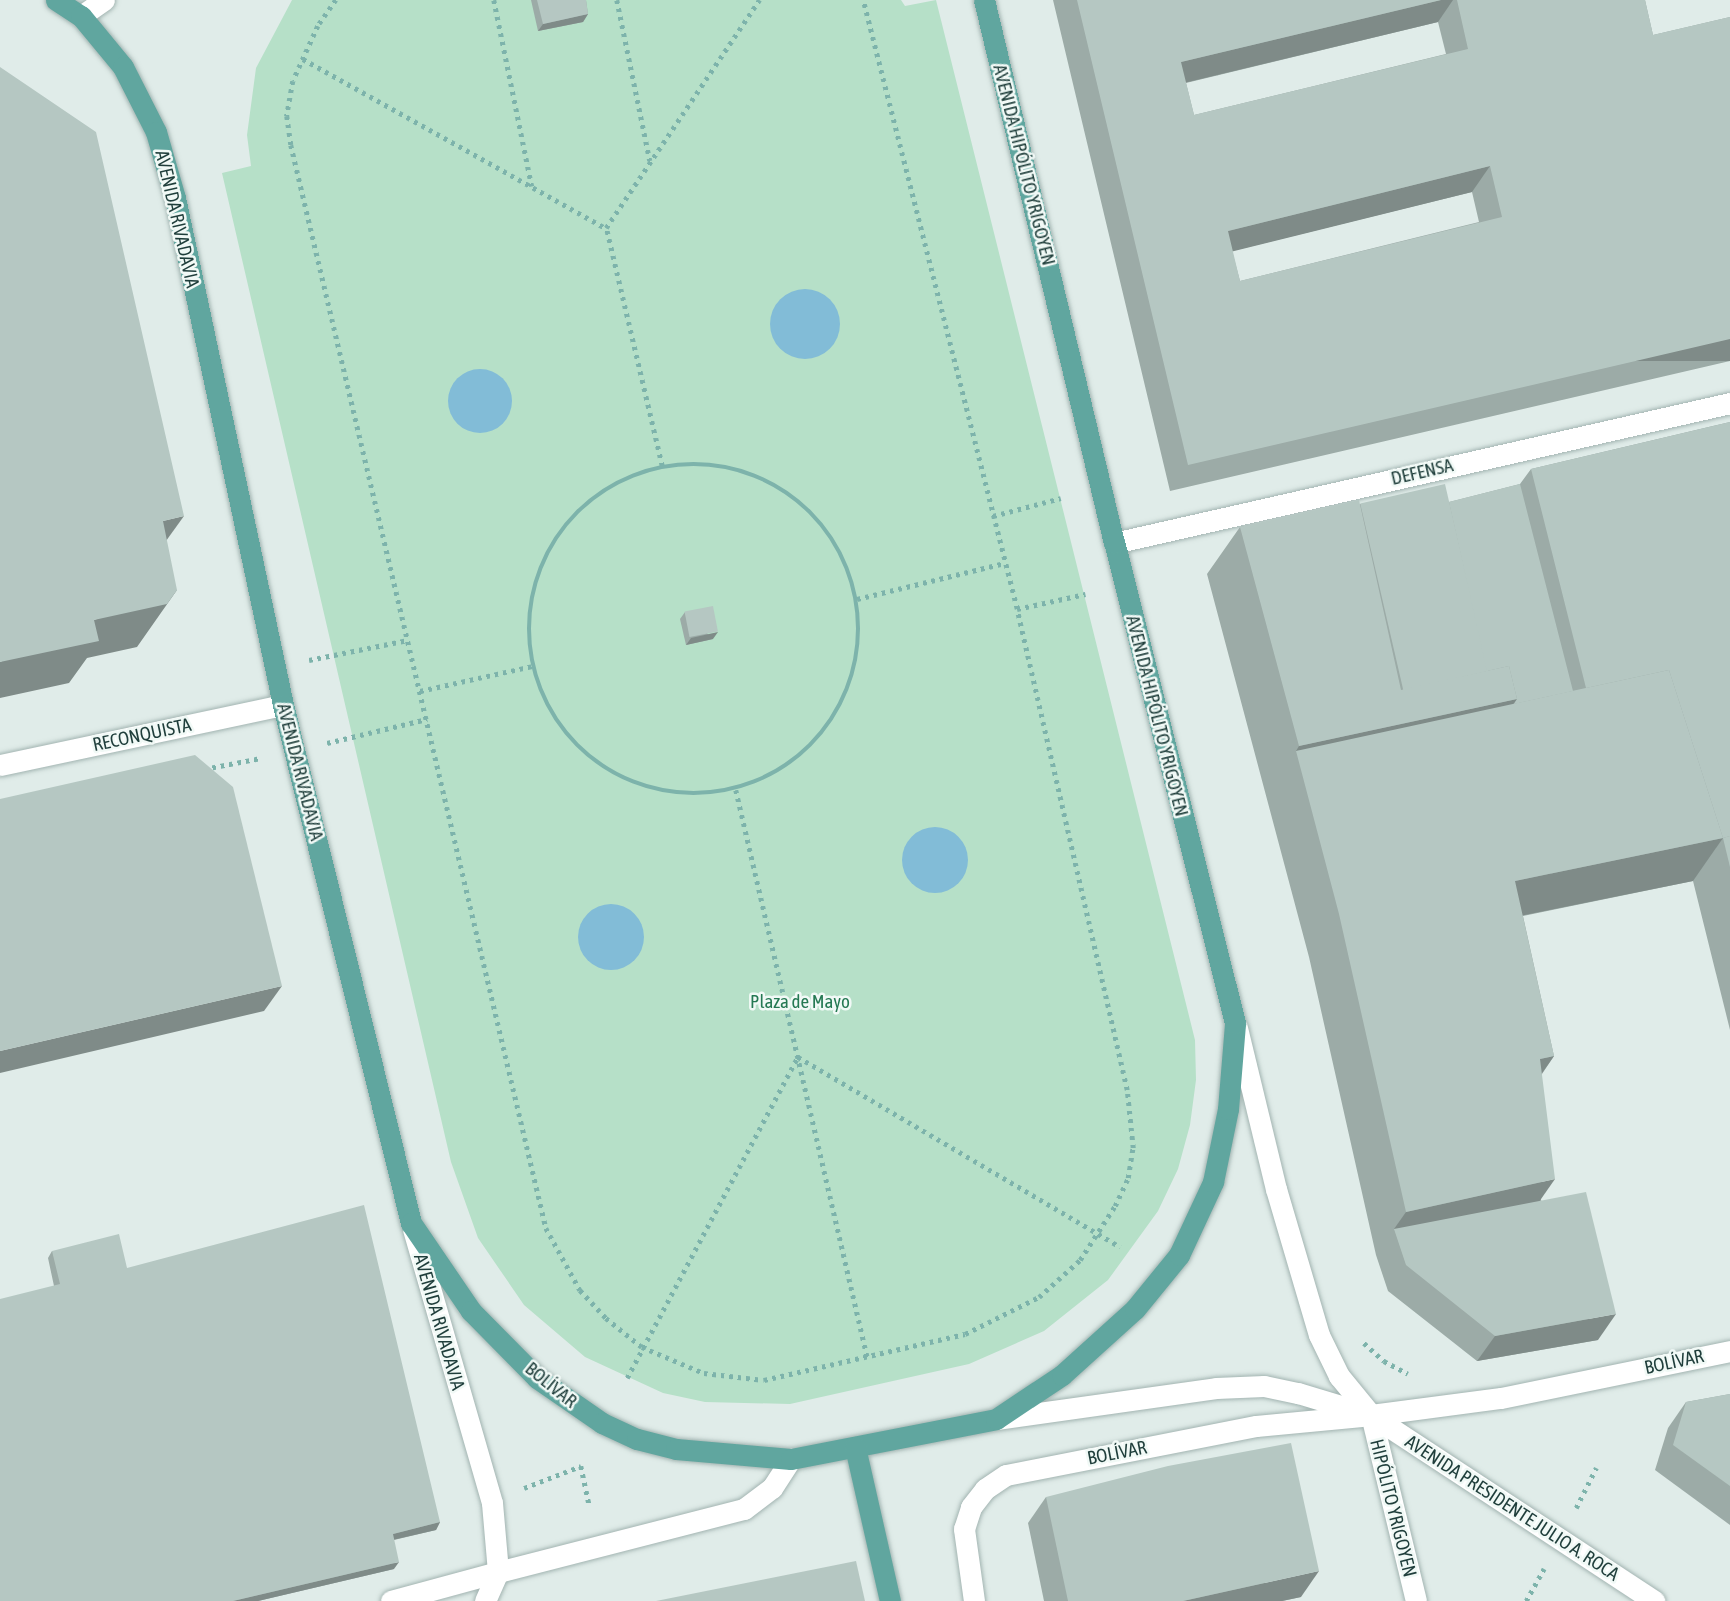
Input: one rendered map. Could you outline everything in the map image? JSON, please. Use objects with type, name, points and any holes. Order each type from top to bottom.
[{"type":"main road","name":"AVENIDA RIVADAVIA","points":[[56,0],[81,16],[123,67],[156,132],[175,198],[283,705],[411,1223]]},
{"type":"main road","name":"AVENIDA HIPÓLITO YRIGOYEN","points":[[984,0],[1114,542],[1236,1023]]},
{"type":"main road","name":"BOLÍVAR","points":[[411,1223],[471,1311],[537,1378],[602,1423],[637,1439],[676,1449],[791,1459],[996,1419],[1096,1347],[1135,1309],[1179,1255],[1213,1181],[1228,1109],[1236,1023]]},
{"type":"main road","points":[[855,1447],[890,1601]]},
{"type":"street","points":[[81,16],[104,0]]},
{"type":"street","name":"DEFENSA","points":[[1114,542],[1730,403]]},
{"type":"street","name":"RECONQUISTA","points":[[0,765],[283,705]]},
{"type":"street","name":"AVENIDA HIPÓLITO YRIGOYEN","points":[[1236,1023],[1276,1189],[1319,1335],[1339,1376],[1371,1415]]},
{"type":"street","name":"AVENIDA RIVADAVIA","points":[[411,1223],[492,1503],[498,1572]]},
{"type":"street","name":"BOLÍVAR","points":[[974,1601],[964,1529],[971,1507],[985,1489],[1006,1475],[1256,1426],[1371,1415],[1501,1398],[1730,1351]]},
{"type":"street","name":"BOLÍVAR","points":[[996,1419],[1249,1386],[1298,1393],[1371,1415]]},
{"type":"street","name":"HIPÓLITO YRIGOYEN","points":[[1371,1415],[1416,1601]]},
{"type":"street","name":"AVENIDA PRESIDENTE JULIO A. ROCA","points":[[1371,1415],[1654,1601]]},
{"type":"street","points":[[391,1601],[744,1509],[772,1488],[791,1459]]},
{"type":"street","points":[[485,1601],[498,1572]]},
{"type":"path","points":[[336,0],[303,59],[287,116],[291,145],[546,1227],[580,1290],[606,1318],[642,1347],[678,1365],[741,1379],[764,1380],[868,1360],[965,1334],[1018,1309],[1058,1282],[1097,1234],[1128,1178],[1133,1148],[1126,1090],[1017,609],[863,0]]},
{"type":"path","points":[[494,0],[533,186]]},
{"type":"path","points":[[617,0],[650,162]]},
{"type":"path","points":[[606,228],[759,0]]},
{"type":"path","points":[[303,59],[606,228],[662,466]]},
{"type":"path","points":[[662,466],[727,466],[759,475],[787,491],[813,513],[833,538],[857,599],[860,634],[855,670],[843,703],[824,733],[799,758],[769,778],[736,790],[704,795],[670,793],[608,771],[560,726],[533,666],[529,633],[531,600],[540,568],[555,538],[575,512],[601,491],[662,466]]},
{"type":"path","points":[[993,516],[1061,498]]},
{"type":"path","points":[[857,599],[1004,563]]},
{"type":"path","points":[[1017,609],[1085,594]]},
{"type":"path","points":[[420,691],[533,666]]},
{"type":"path","points":[[352,736],[427,719]]},
{"type":"path","points":[[736,790],[868,1360]]},
{"type":"path","points":[[798,1057],[1120,1247]]},
{"type":"path","points":[[627,1378],[798,1057]]},
{"type":"path","points":[[1360,1331],[1364,1343],[1384,1361],[1418,1378]]},
{"type":"path","points":[[524,1488],[581,1466],[589,1503]]},
{"type":"green space","name":"Plaza de Mayo","points":[[292,0],[901,0],[905,6],[936,0],[1195,1040],[1196,1080],[1190,1125],[1178,1169],[1158,1211],[1108,1280],[1044,1331],[969,1364],[790,1404],[705,1402],[663,1393],[585,1357],[524,1305],[478,1238],[451,1162],[222,173],[251,166],[247,135],[256,68]]},
{"type":"water","points":[[812,289],[825,295],[834,304],[838,310],[838,338],[830,349],[819,357],[798,359],[780,349],[772,338],[770,317],[780,299],[791,291]]},
{"type":"water","points":[[474,369],[486,369],[503,378],[510,389],[510,413],[503,424],[486,433],[474,433],[462,428],[453,419],[448,407],[448,395],[453,383],[462,374]]},
{"type":"water","points":[[935,827],[948,830],[958,837],[965,847],[968,860],[965,873],[958,883],[948,890],[935,893],[922,890],[912,883],[905,873],[902,860],[905,847],[912,837],[922,830]]},
{"type":"water","points":[[611,904],[624,906],[634,914],[642,924],[642,950],[634,960],[624,968],[611,970],[598,968],[588,960],[580,950],[578,937],[580,924],[588,914],[598,906]]},
{"type":"building","points":[[537,0],[586,0],[588,14],[543,24]]},
{"type":"building","points":[[1077,0],[1441,0],[1181,62],[1194,115],[1468,49],[1457,0],[1645,0],[1653,35],[1730,17],[1730,339],[1188,465]],"holes":[[[1490,166],[1502,217],[1240,281],[1228,231]]]},
{"type":"building","points":[[0,67],[96,132],[184,516],[163,521],[177,590],[167,604],[94,620],[99,641],[0,662]]},
{"type":"building","points":[[1730,422],[1730,836],[1723,838],[1669,670],[1586,688],[1531,469]]},
{"type":"building","points":[[1445,484],[1488,671],[1403,691],[1360,504]]},
{"type":"building","points":[[1520,484],[1573,691],[1514,704],[1517,699],[1509,666],[1487,671],[1449,502]]},
{"type":"building","points":[[1359,500],[1401,690],[1509,666],[1517,699],[1299,746],[1240,527]]},
{"type":"building","points":[[713,606],[718,632],[689,637],[685,612]]},
{"type":"building","points":[[1669,670],[1723,838],[1515,881],[1554,1056],[1540,1059],[1555,1179],[1406,1212],[1339,914],[1296,751]]},
{"type":"building","points":[[195,755],[233,787],[282,986],[0,1051],[0,799]]},
{"type":"building","points":[[1730,836],[1730,867],[1723,838]]},
{"type":"building","points":[[1586,1192],[1616,1314],[1495,1336],[1406,1265],[1394,1229]]},
{"type":"building","points":[[364,1205],[440,1522],[393,1534],[399,1562],[233,1601],[0,1601],[0,1299],[60,1284],[52,1251],[119,1234],[127,1268]]},
{"type":"building","points":[[1730,1394],[1730,1486],[1673,1445],[1686,1402]]},
{"type":"building","points":[[1291,1443],[1319,1571],[1183,1601],[1068,1601],[1046,1497],[1168,1466]]},
{"type":"building","points":[[856,1561],[865,1601],[656,1601]]}]
